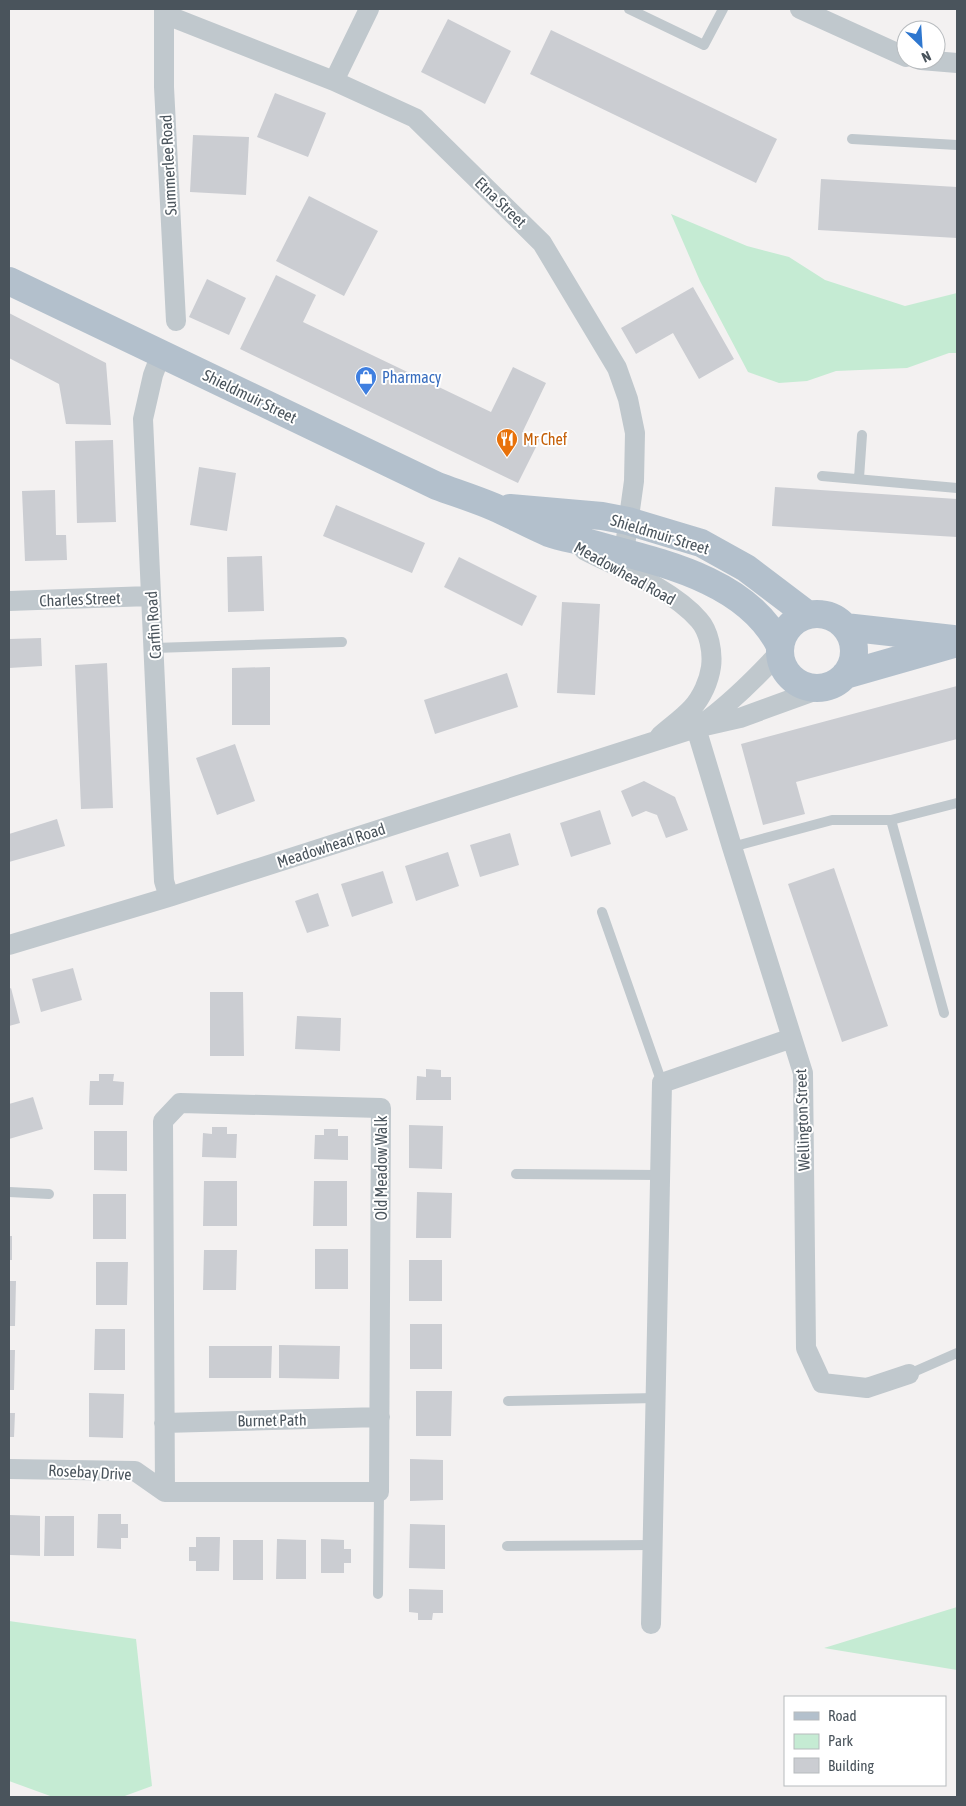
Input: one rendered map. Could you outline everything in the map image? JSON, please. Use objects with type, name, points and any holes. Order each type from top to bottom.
[{"type":"main road","name":"Shieldmuir Street","points":[[9,281],[437,486],[493,506],[549,533],[696,575],[725,590],[749,608],[776,637],[780,650]]},
{"type":"main road","name":"Shieldmuir Street","points":[[493,506],[602,516],[628,521],[701,543],[746,568],[808,614]]},
{"type":"main road","points":[[835,681],[851,665],[854,654],[853,642],[849,631],[841,622],[831,616],[820,613],[808,614],[796,620],[786,628],[781,640],[782,666],[789,676],[800,684],[812,688],[835,681],[957,641]]},
{"type":"main road","points":[[845,627],[957,641]]},
{"type":"street","points":[[334,81],[369,9]]},
{"type":"street","points":[[800,9],[896,52]]},
{"type":"street","name":"Etna Street","points":[[164,11],[334,81],[415,118],[542,243],[617,368],[628,399],[634,433],[634,481],[624,553]]},
{"type":"street","name":"Summerlee Road","points":[[164,11],[164,86],[176,321]]},
{"type":"street","name":"Carfin Road","points":[[161,354],[153,375],[144,419],[150,596],[164,881],[169,897]]},
{"type":"street","name":"Meadowhead Road","points":[[549,533],[648,583],[672,597],[700,620],[709,640],[712,659],[710,674],[701,696],[692,708],[653,742]]},
{"type":"street","name":"Charles Street","points":[[9,601],[150,596]]},
{"type":"street","name":"Meadowhead Road","points":[[696,728],[721,710],[780,650]]},
{"type":"street","name":"Meadowhead Road","points":[[9,945],[169,897],[696,728],[740,718],[835,681]]},
{"type":"street","name":"Wellington Street","points":[[696,728],[803,1073],[806,1348],[822,1383],[867,1388],[909,1374]]},
{"type":"street","points":[[651,1624],[662,1083],[792,1038]]},
{"type":"street","name":"Old Meadow Walk","points":[[165,1492],[163,1121],[180,1103],[381,1108],[380,1492]]},
{"type":"street","name":"Burnet Path","points":[[164,1423],[380,1418]]},
{"type":"street","name":"Rosebay Drive","points":[[9,1469],[134,1471],[165,1492]]},
{"type":"street","points":[[165,1492],[380,1492]]},
{"type":"lane","points":[[629,9],[704,46],[723,9]]},
{"type":"lane","points":[[852,139],[957,145]]},
{"type":"lane","points":[[859,478],[862,435]]},
{"type":"lane","points":[[822,476],[957,488]]},
{"type":"lane","points":[[154,648],[342,642]]},
{"type":"lane","points":[[732,847],[832,820],[891,820],[957,803]]},
{"type":"lane","points":[[891,820],[944,1013]]},
{"type":"lane","points":[[602,912],[662,1083]]},
{"type":"lane","points":[[516,1174],[660,1175]]},
{"type":"lane","points":[[9,1192],[49,1194]]},
{"type":"lane","name":"Wellington Street","points":[[909,1374],[957,1353]]},
{"type":"lane","points":[[508,1401],[656,1398]]},
{"type":"lane","points":[[378,1594],[380,1492]]},
{"type":"lane","points":[[507,1546],[653,1546]]},
{"type":"green space","points":[[671,214],[747,246],[789,257],[825,280],[905,306],[957,293],[957,353],[949,353],[907,368],[836,371],[807,381],[779,383],[748,372],[700,281]]},
{"type":"green space","points":[[957,1607],[957,1670],[824,1648]]},
{"type":"green space","points":[[9,1621],[136,1639],[152,1786],[122,1797],[53,1797],[9,1781]]},
{"type":"building","points":[[448,19],[511,51],[485,104],[421,72]]},
{"type":"building","points":[[551,30],[777,139],[756,183],[530,74]]},
{"type":"building","points":[[275,93],[326,113],[308,157],[257,137]]},
{"type":"building","points":[[193,135],[249,137],[246,195],[190,192]]},
{"type":"building","points":[[821,179],[957,187],[957,238],[818,230]]},
{"type":"building","points":[[309,196],[378,231],[344,296],[276,261]]},
{"type":"building","points":[[276,275],[316,295],[303,322],[491,412],[513,367],[546,383],[523,431],[540,439],[518,483],[240,349]]},
{"type":"building","points":[[207,279],[246,298],[229,335],[189,317]]},
{"type":"building","points":[[693,287],[734,359],[699,379],[673,333],[636,354],[621,328]]},
{"type":"building","points":[[9,313],[106,363],[111,425],[66,424],[59,384],[9,358]]},
{"type":"building","points":[[113,440],[116,522],[77,523],[75,441]]},
{"type":"building","points":[[199,467],[236,473],[227,531],[190,525]]},
{"type":"building","points":[[775,487],[957,499],[957,537],[772,526]]},
{"type":"building","points":[[55,490],[56,535],[66,535],[67,560],[25,561],[22,491]]},
{"type":"building","points":[[336,505],[425,543],[412,573],[323,536]]},
{"type":"building","points":[[262,556],[264,611],[228,612],[227,557]]},
{"type":"building","points":[[459,557],[537,596],[522,626],[444,587]]},
{"type":"building","points":[[562,602],[600,604],[595,695],[557,693]]},
{"type":"building","points":[[41,638],[42,666],[9,668],[9,639]]},
{"type":"building","points":[[107,663],[113,808],[81,809],[75,665]]},
{"type":"building","points":[[270,667],[270,725],[232,725],[232,668]]},
{"type":"building","points":[[507,673],[518,707],[435,734],[424,700]]},
{"type":"building","points":[[957,686],[957,739],[796,782],[805,814],[763,825],[741,744]]},
{"type":"building","points":[[235,744],[255,801],[217,815],[196,758]]},
{"type":"building","points":[[644,781],[675,797],[688,830],[666,838],[657,815],[646,811],[632,817],[621,791]]},
{"type":"building","points":[[600,810],[611,844],[571,857],[560,823]]},
{"type":"building","points":[[57,819],[65,846],[9,862],[9,834]]},
{"type":"building","points":[[510,833],[519,865],[480,877],[470,845]]},
{"type":"building","points":[[448,852],[459,886],[416,901],[405,866]]},
{"type":"building","points":[[834,868],[888,1026],[842,1042],[788,884]]},
{"type":"building","points":[[383,871],[393,903],[352,917],[341,884]]},
{"type":"building","points":[[318,893],[329,926],[307,933],[295,901]]},
{"type":"building","points":[[73,968],[82,1000],[41,1012],[32,979]]},
{"type":"building","points":[[11,988],[20,1023],[9,1026],[9,989]]},
{"type":"building","points":[[210,992],[243,992],[244,1056],[210,1056]]},
{"type":"building","points":[[297,1016],[341,1018],[340,1051],[295,1049]]},
{"type":"building","points":[[426,1069],[441,1070],[441,1077],[451,1077],[451,1100],[416,1100],[417,1076],[426,1077]]},
{"type":"building","points":[[99,1074],[114,1074],[113,1081],[124,1082],[123,1105],[89,1105],[90,1081],[99,1081]]},
{"type":"building","points":[[33,1097],[43,1129],[9,1139],[9,1104]]},
{"type":"building","points":[[409,1125],[443,1126],[442,1169],[409,1168]]},
{"type":"building","points":[[212,1127],[227,1127],[227,1134],[237,1134],[236,1158],[202,1157],[203,1133],[212,1134]]},
{"type":"building","points":[[324,1129],[338,1129],[338,1136],[348,1136],[348,1160],[314,1159],[315,1135],[324,1135]]},
{"type":"building","points":[[94,1131],[127,1131],[127,1171],[94,1170]]},
{"type":"building","points":[[204,1181],[237,1181],[237,1226],[203,1226]]},
{"type":"building","points":[[314,1181],[347,1181],[347,1226],[313,1226]]},
{"type":"building","points":[[417,1192],[452,1193],[451,1238],[416,1238]]},
{"type":"building","points":[[93,1194],[126,1194],[126,1239],[93,1239]]},
{"type":"building","points":[[9,1236],[12,1236],[12,1260],[9,1260]]},
{"type":"building","points":[[315,1249],[348,1249],[348,1289],[315,1289]]},
{"type":"building","points":[[204,1250],[237,1250],[236,1290],[203,1290]]},
{"type":"building","points":[[409,1260],[442,1260],[442,1301],[409,1301]]},
{"type":"building","points":[[96,1262],[128,1262],[127,1305],[96,1305]]},
{"type":"building","points":[[9,1281],[16,1281],[15,1326],[9,1326]]},
{"type":"building","points":[[410,1324],[442,1324],[442,1369],[410,1369]]},
{"type":"building","points":[[95,1329],[125,1329],[125,1370],[94,1370]]},
{"type":"building","points":[[279,1345],[340,1346],[339,1379],[279,1378]]},
{"type":"building","points":[[209,1346],[272,1346],[271,1378],[209,1378]]},
{"type":"building","points":[[9,1350],[15,1350],[14,1390],[9,1390]]},
{"type":"building","points":[[416,1391],[452,1391],[451,1436],[416,1436]]},
{"type":"building","points":[[89,1393],[124,1394],[123,1438],[89,1437]]},
{"type":"building","points":[[9,1413],[15,1413],[14,1437],[9,1437]]},
{"type":"building","points":[[410,1459],[443,1460],[443,1500],[410,1501]]},
{"type":"building","points":[[98,1514],[121,1514],[121,1524],[128,1524],[128,1538],[121,1538],[121,1549],[97,1548]]},
{"type":"building","points":[[10,1515],[40,1516],[40,1556],[10,1555]]},
{"type":"building","points":[[45,1516],[74,1516],[74,1556],[44,1556]]},
{"type":"building","points":[[410,1524],[445,1525],[445,1569],[409,1568]]},
{"type":"building","points":[[196,1537],[220,1537],[219,1571],[196,1571],[196,1561],[189,1561],[189,1547],[196,1547]]},
{"type":"building","points":[[277,1539],[306,1540],[306,1579],[276,1579]]},
{"type":"building","points":[[321,1539],[344,1540],[344,1549],[351,1549],[351,1563],[344,1563],[344,1573],[321,1573]]},
{"type":"building","points":[[233,1540],[263,1540],[263,1580],[233,1580]]},
{"type":"building","points":[[409,1589],[443,1590],[443,1613],[433,1613],[432,1620],[418,1620],[418,1613],[409,1612]]},
{"type":"place","name":"Pharmacy","points":[[366,396]]},
{"type":"place","name":"Mr Chef","points":[[507,458]]}]
